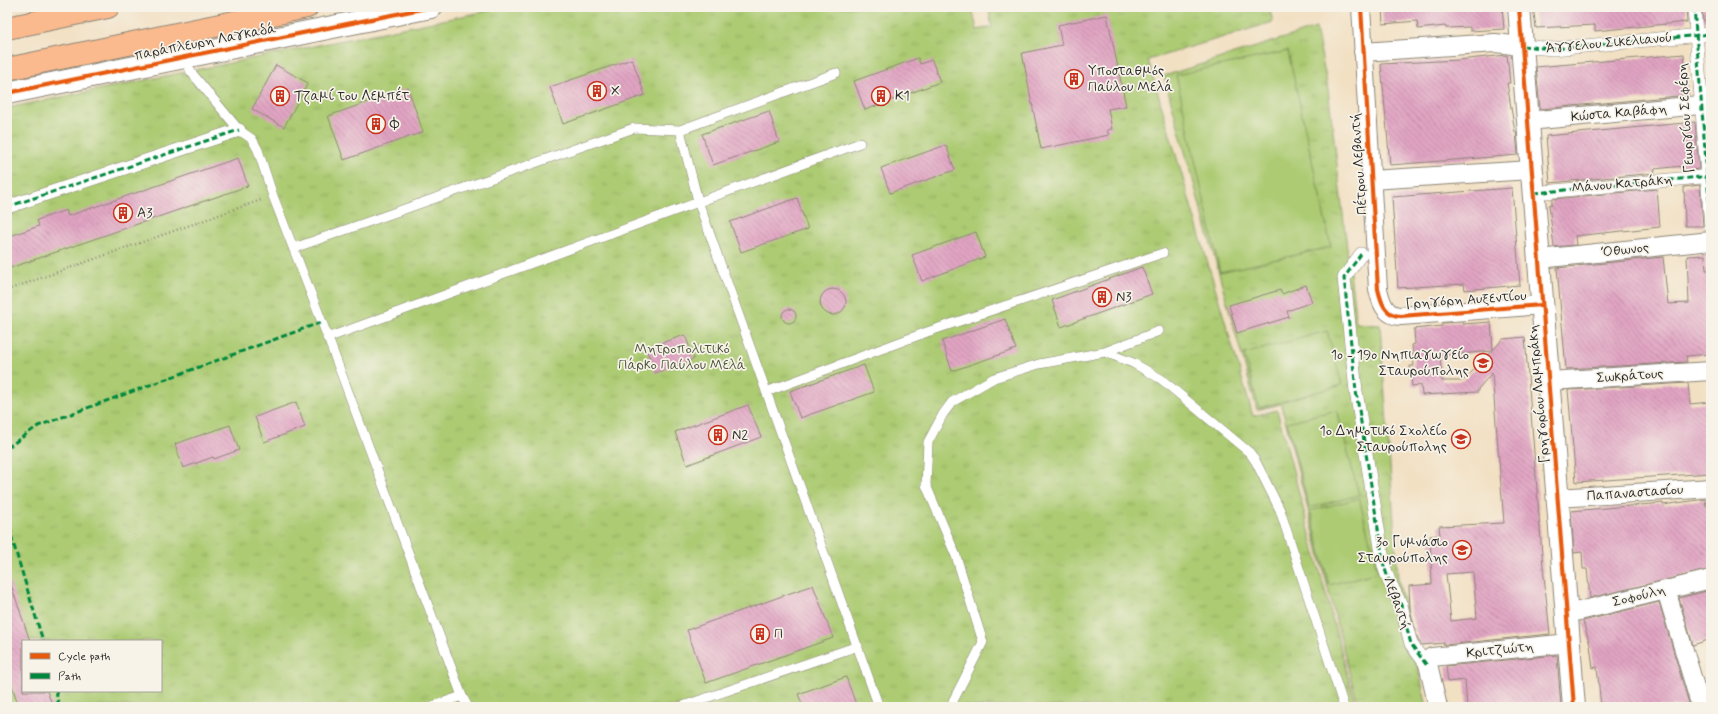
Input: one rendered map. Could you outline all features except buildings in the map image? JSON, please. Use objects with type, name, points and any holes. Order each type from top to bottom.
[{"type":"highway","points":[[7,28],[108,7]]},
{"type":"highway","points":[[7,69],[307,7]]},
{"type":"street","name":"παράπλευρη Λαγκαδά","points":[[7,93],[431,7]]},
{"type":"street","name":"Πέτρου Λεβαντή","points":[[1360,7],[1378,289],[1380,301],[1385,309],[1392,314]]},
{"type":"street","name":"Γρηγορίου Λαμπράκη","points":[[1519,7],[1574,707]]},
{"type":"street","name":"Γεωργίου Σεφέρη","points":[[1694,7],[1696,36],[1706,105],[1711,227]]},
{"type":"street","points":[[180,33],[184,57]]},
{"type":"street","name":"Άγγελου Σικελιανού","points":[[1363,52],[1495,43],[1553,49],[1711,34]]},
{"type":"street","name":"Κώστα Καβάφη","points":[[1528,121],[1706,105]]},
{"type":"street","points":[[7,207],[240,130]]},
{"type":"street","points":[[1371,180],[1532,170]]},
{"type":"street","name":"Μάνου Κατράκη","points":[[1534,193],[1709,176]]},
{"type":"street","name":"Όθωνος","points":[[1539,259],[1711,241]]},
{"type":"street","name":"Λεβαντή","points":[[1361,254],[1344,278],[1356,391],[1384,566],[1389,581],[1401,605],[1411,644],[1429,662],[1438,707]]},
{"type":"street","name":"Γρηγόρη Αυξεντίου","points":[[1392,314],[1401,316],[1542,305]]},
{"type":"street","name":"Σωκράτους","points":[[1549,381],[1711,371]]},
{"type":"street","name":"Παπαναστασίου","points":[[1558,498],[1711,488]]},
{"type":"street","name":"Σοφούλη","points":[[1567,614],[1711,579]]},
{"type":"street","points":[[1666,590],[1701,707]]},
{"type":"street","name":"Κριτζιώτη","points":[[1429,662],[1569,643]]},
{"type":"lane","points":[[184,57],[191,72],[240,130],[252,139],[258,150],[273,196],[294,248],[462,696],[468,707]]},
{"type":"lane","points":[[294,248],[634,128],[680,130],[836,73]]},
{"type":"lane","points":[[680,130],[698,201],[879,707]]},
{"type":"lane","points":[[327,338],[860,143]]},
{"type":"lane","points":[[766,392],[927,332],[1163,253]]},
{"type":"lane","points":[[953,707],[953,701],[983,642],[956,556],[926,485],[928,442],[952,402],[994,378],[1039,364],[1105,352],[1158,331]]},
{"type":"lane","points":[[1105,352],[1133,363],[1161,379],[1250,453],[1280,510],[1344,707]]},
{"type":"lane","points":[[680,707],[858,646]]},
{"type":"lane","points":[[430,707],[462,696]]},
{"type":"path","points":[[7,290],[273,196]]},
{"type":"green space","name":"Μητροπολιτικό Πάρκο Παύλου Μελά","points":[[507,7],[972,7],[977,30],[992,27],[989,12],[1012,7],[1269,7],[1273,22],[1148,60],[1253,416],[1277,410],[1356,707],[7,707],[7,108]]},
{"type":"green space","points":[[1316,28],[1328,89],[1356,323],[1380,325],[1398,579],[1427,707],[1358,707],[1281,404],[1257,410],[1164,76]]},
{"type":"green space","points":[[1288,51],[1331,247],[1220,272],[1176,75]]},
{"type":"green space","points":[[1327,331],[1342,385],[1259,408],[1244,354]]},
{"type":"green space","points":[[1337,410],[1359,495],[1309,508],[1287,422]]},
{"type":"green space","points":[[1359,498],[1378,572],[1329,585],[1310,511]]},
{"type":"marked path","points":[[1694,7],[1711,227]]},
{"type":"marked path","points":[[1522,46],[1553,49],[1711,34]]},
{"type":"marked path","points":[[7,207],[239,130]]},
{"type":"marked path","points":[[1534,193],[1711,176]]},
{"type":"marked path","points":[[1361,254],[1344,278],[1356,391],[1384,566],[1389,581],[1401,605],[1411,644],[1428,667]]},
{"type":"marked path","points":[[7,448],[38,426],[322,322]]},
{"type":"marked path","points":[[7,510],[12,539],[43,640]]},
{"type":"marked path","points":[[56,692],[59,707]]},
{"type":"cycle path","points":[[7,93],[431,7]]},
{"type":"cycle path","points":[[1361,7],[1378,289],[1382,303],[1391,314],[1401,316],[1542,305]]},
{"type":"cycle path","points":[[1519,7],[1574,707]]},
{"type":"place","name":"Υποσταθμός Παύλου Μελά","points":[[1074,79]]},
{"type":"place","name":"Χ","points":[[597,91]]},
{"type":"place","name":"Τζαμί του Λεμπέτ","points":[[280,96]]},
{"type":"place","name":"Κ1","points":[[881,96]]},
{"type":"place","name":"Φ","points":[[376,124]]},
{"type":"place","name":"Α3","points":[[123,213]]},
{"type":"place","name":"Ν3","points":[[1102,297]]},
{"type":"place","name":"1o - 19o Νηπιαγωγείο Σταυρούπολης","points":[[1483,363]]},
{"type":"place","name":"Ν2","points":[[718,435]]},
{"type":"place","name":"1ο Δημοτικό Σχολείο Σταυρούπολης","points":[[1461,439]]},
{"type":"place","name":"3ο Γυμνάσιο Σταυρούπολης","points":[[1462,550]]},
{"type":"place","name":"Π","points":[[760,634]]}]
